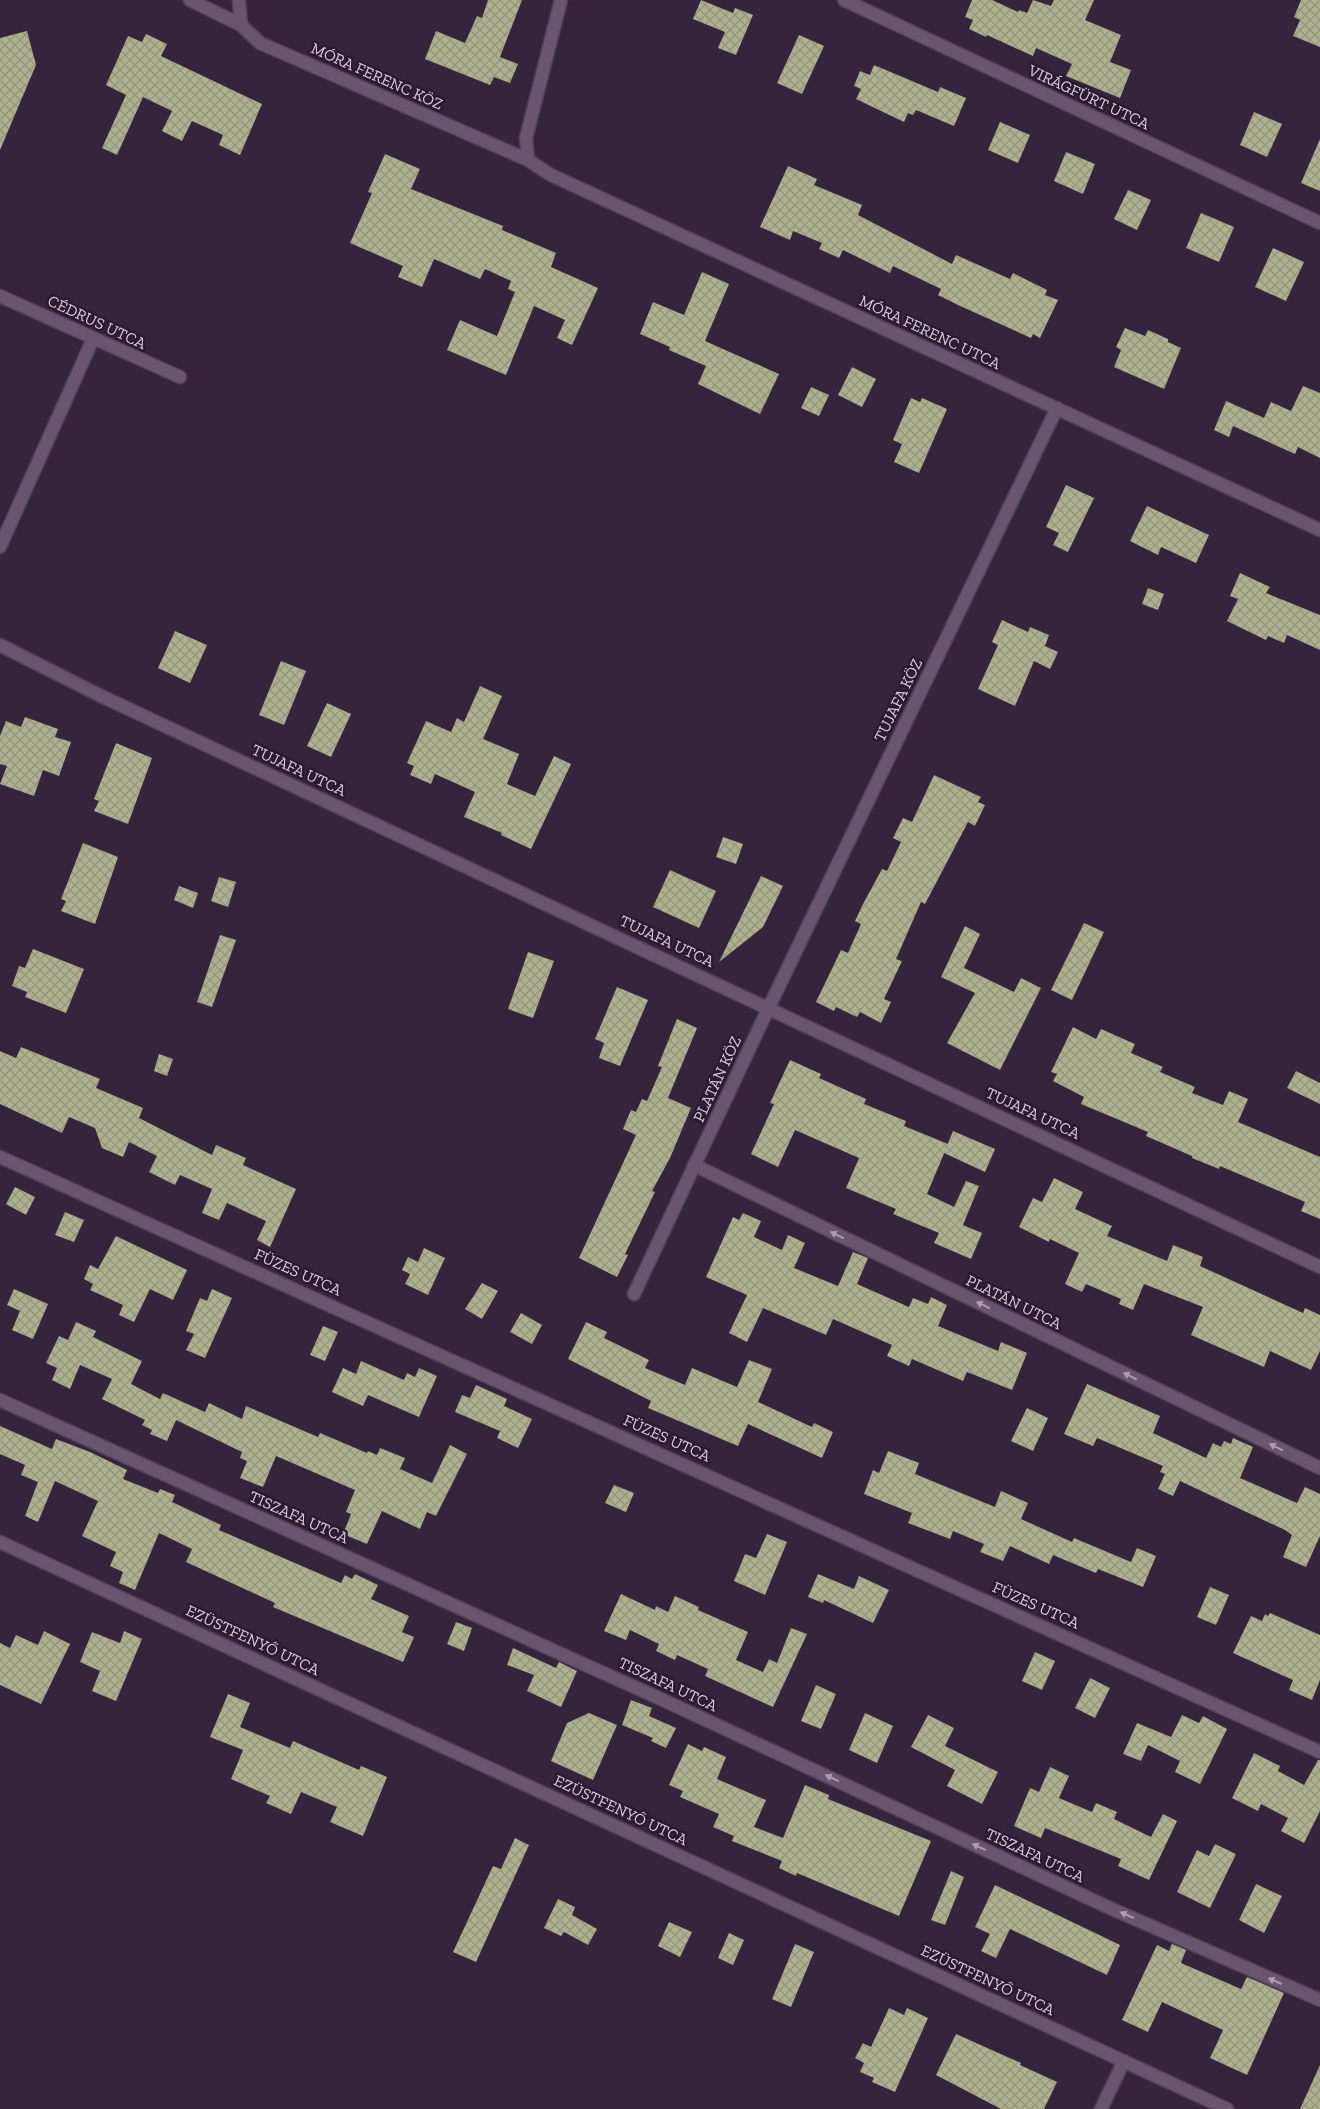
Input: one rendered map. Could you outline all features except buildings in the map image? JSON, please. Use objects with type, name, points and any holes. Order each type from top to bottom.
[{"type":"street","name":"MÓRA FERENC KÖZ","points":[[190,0],[241,25],[260,43],[528,160]]},
{"type":"street","points":[[239,0],[241,25]]},
{"type":"street","points":[[528,160],[526,138],[561,0]]},
{"type":"street","name":"VIRÁGFÜRT UTCA","points":[[844,0],[1320,223]]},
{"type":"street","name":"MÓRA FERENC UTCA","points":[[528,160],[551,175],[1320,530]]},
{"type":"street","name":"CÉDRUS UTCA","points":[[0,296],[180,377]]},
{"type":"street","points":[[0,547],[93,339]]},
{"type":"street","name":"TUJAFA KÖZ","points":[[769,1007],[1058,408]]},
{"type":"street","name":"TUJAFA UTCA","points":[[0,645],[109,700],[769,1007],[1320,1267]]},
{"type":"street","name":"PLATÁN KÖZ","points":[[634,1294],[769,1007]]},
{"type":"street","name":"FÜZES UTCA","points":[[0,1157],[1320,1752]]},
{"type":"street","name":"PLATÁN UTCA","points":[[694,1166],[1320,1468]]},
{"type":"street","name":"TISZAFA UTCA","points":[[0,1400],[645,1691],[1112,1909],[1320,2000]]},
{"type":"street","name":"EZÜSTFENYŐ UTCA","points":[[0,1542],[1227,2109]]},
{"type":"street","points":[[1101,2109],[1124,2061]]}]
